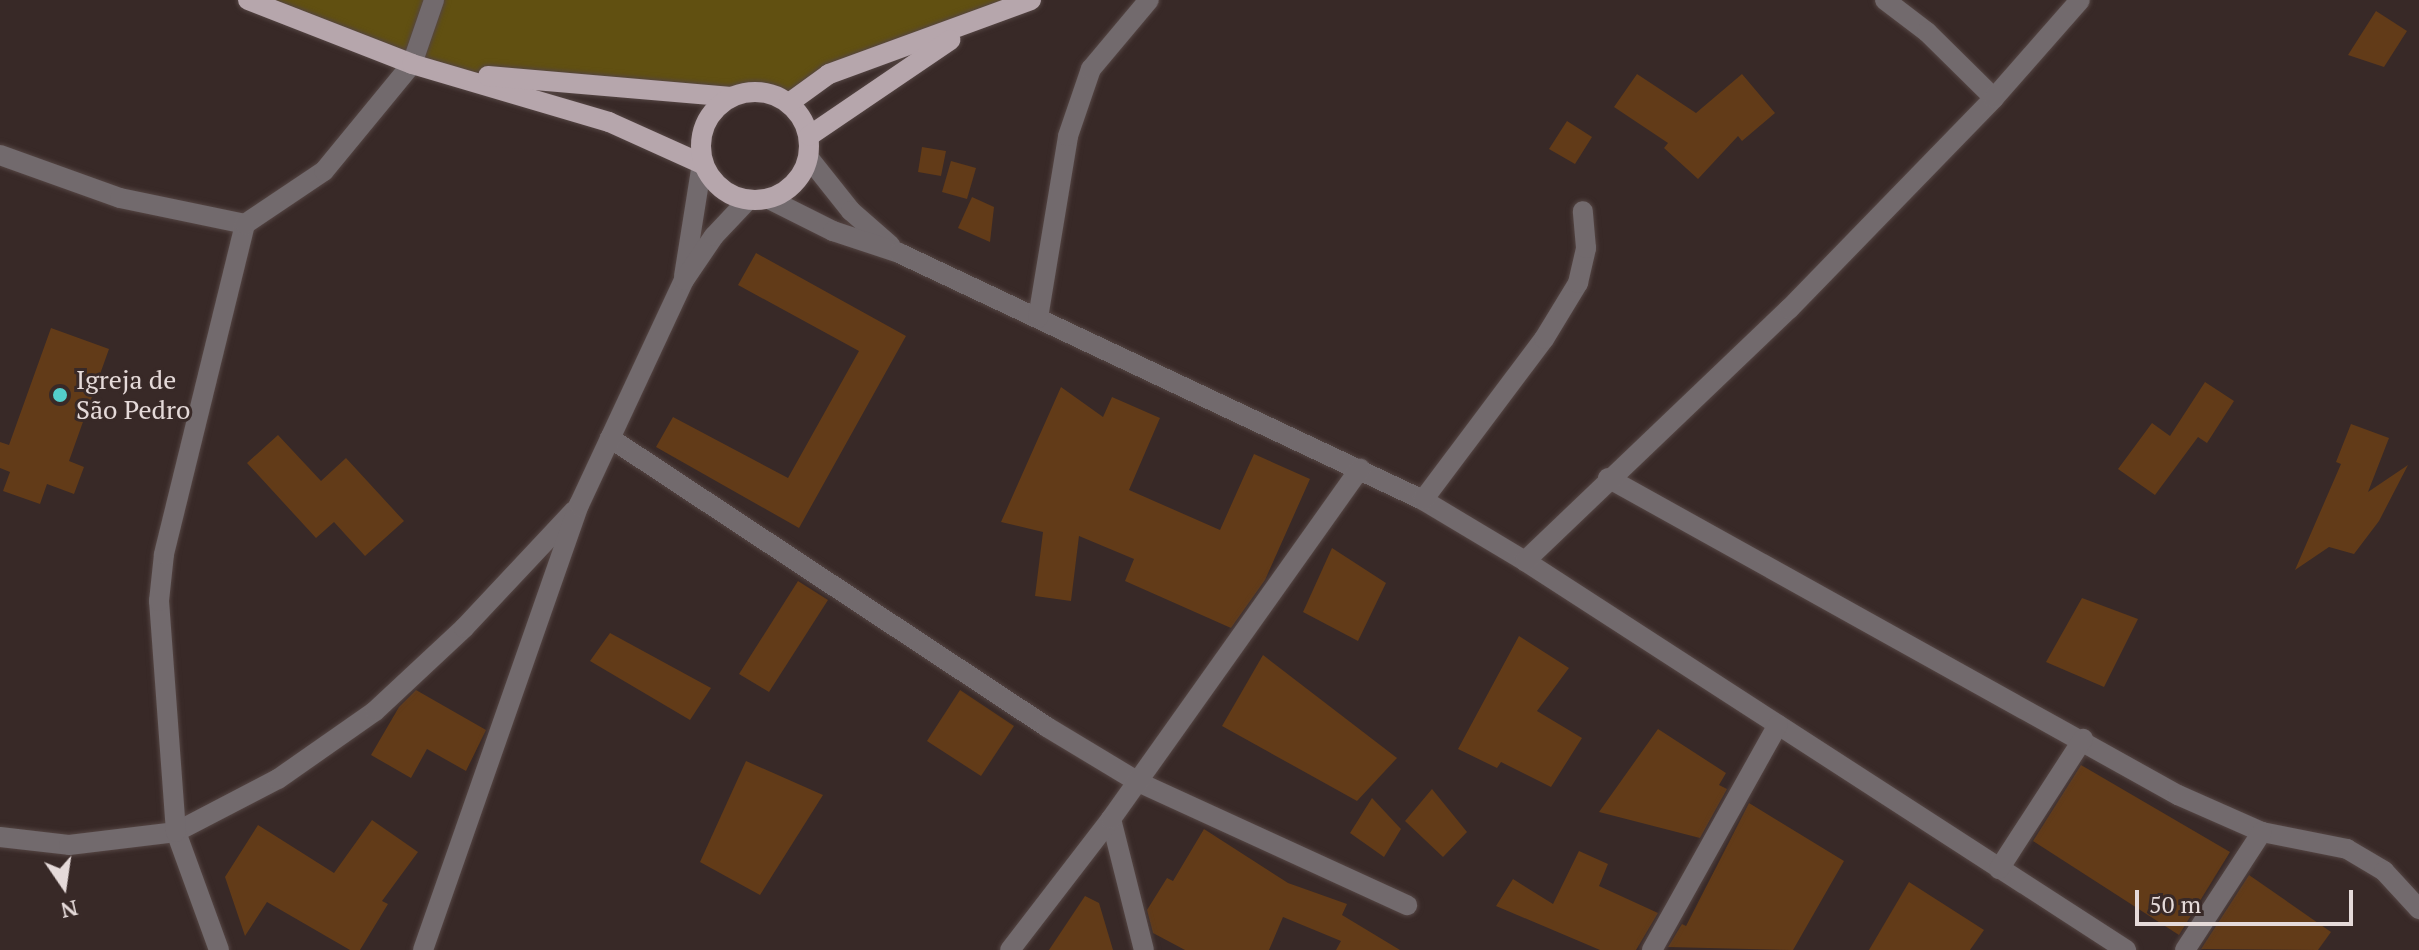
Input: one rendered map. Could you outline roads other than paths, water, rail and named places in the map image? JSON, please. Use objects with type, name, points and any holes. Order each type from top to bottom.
[{"type":"main road","points":[[248,0],[412,64],[609,122],[702,164],[728,194],[758,200],[795,184],[809,147],[973,24]]},
{"type":"main road","points":[[789,103],[829,74],[973,24],[1027,1]]},
{"type":"main road","points":[[444,72],[731,97],[760,92],[789,103],[809,147]]},
{"type":"main road","points":[[702,164],[704,124],[731,97]]},
{"type":"street","points":[[219,950],[176,832],[159,601],[164,554],[245,224],[324,171],[412,64],[434,0]]},
{"type":"street","points":[[1038,318],[1068,136],[1077,109],[1091,69],[1149,0]]},
{"type":"street","points":[[1885,0],[1927,32],[1994,98]]},
{"type":"street","points":[[1525,561],[1608,478],[1789,309],[1994,98],[2080,0]]},
{"type":"street","points":[[809,147],[851,211],[899,253]]},
{"type":"street","points":[[0,155],[120,198],[245,224]]},
{"type":"street","points":[[423,950],[579,505],[684,280],[702,164]]},
{"type":"street","points":[[684,280],[758,200],[833,231],[899,253],[1423,500],[1525,561],[2126,950]]},
{"type":"street","points":[[1423,500],[1544,339],[1578,283],[1586,248],[1583,211]]},
{"type":"street","points":[[610,438],[1047,727],[1138,782],[1407,905]]},
{"type":"street","points":[[1010,950],[1138,782],[1360,469]]},
{"type":"street","points":[[1608,478],[2083,739],[2178,795],[2262,832],[2347,849],[2384,871],[2419,909]]},
{"type":"street","points":[[0,837],[69,845],[176,832],[278,779],[375,711],[464,628],[579,505]]},
{"type":"street","points":[[1652,950],[1778,725]]},
{"type":"street","points":[[1999,869],[2083,739]]},
{"type":"street","points":[[1111,819],[1144,950]]},
{"type":"street","points":[[2185,950],[2262,832]]},
{"type":"place","name":"Igreja de São Pedro","points":[[60,395]]}]
